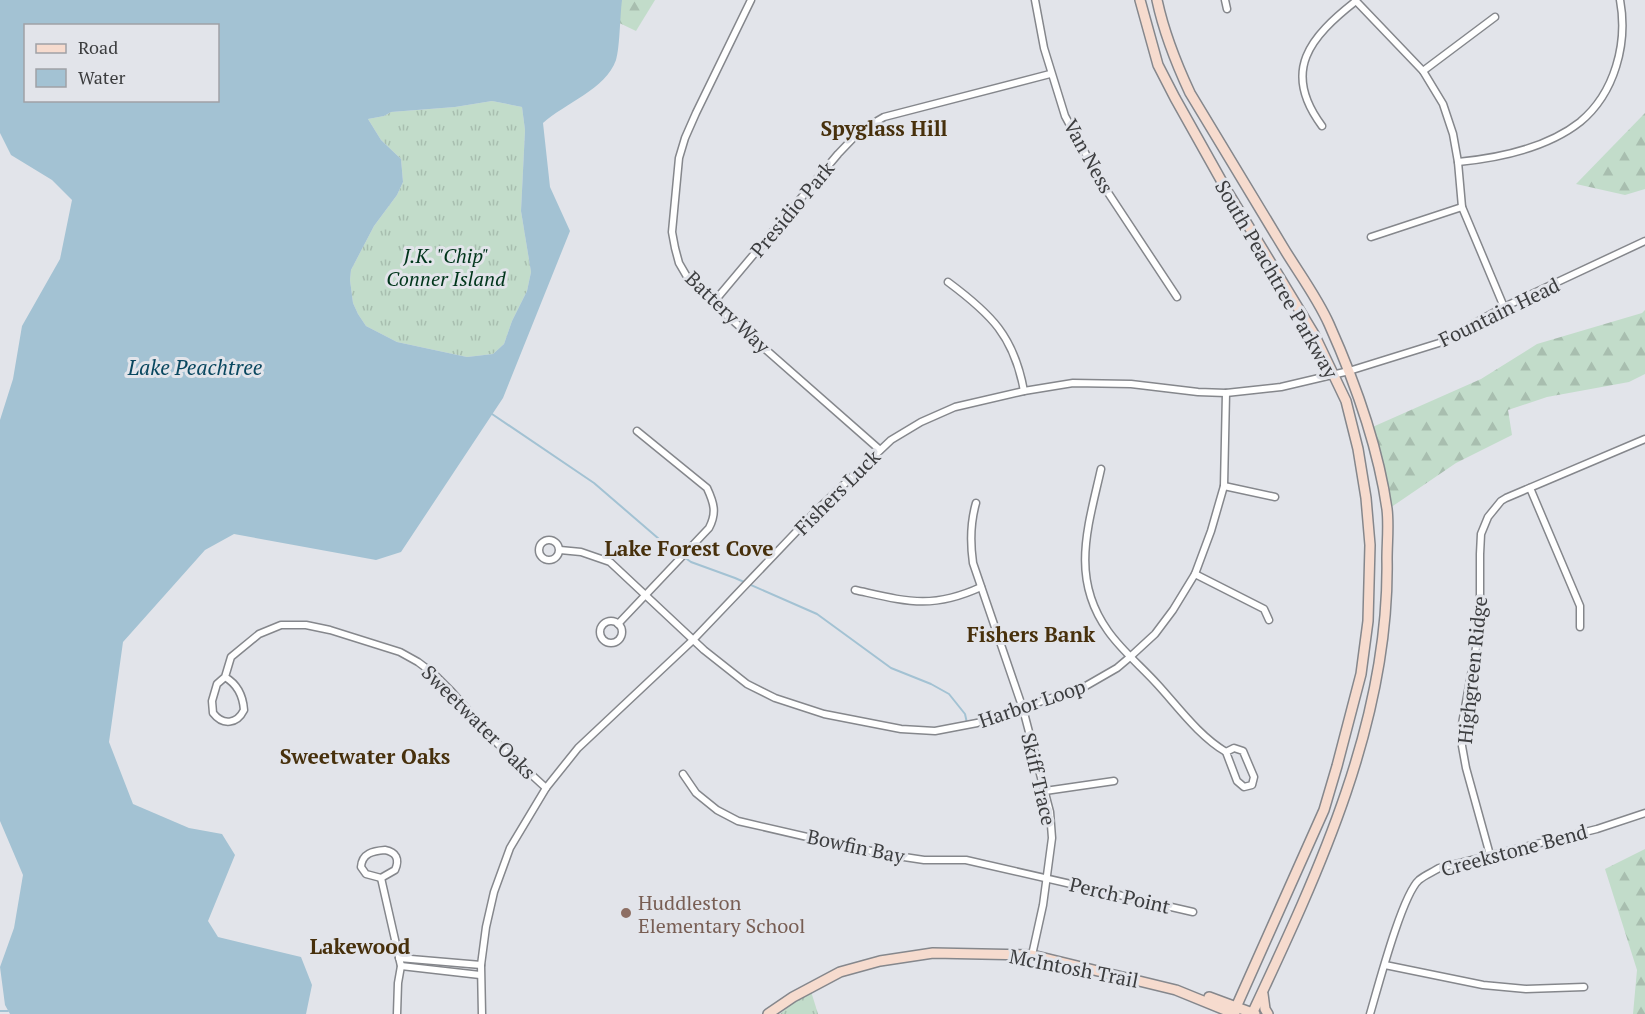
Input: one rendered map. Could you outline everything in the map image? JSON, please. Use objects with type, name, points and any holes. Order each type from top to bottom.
[{"type":"main road","name":"South Peachtree Parkway","points":[[1140,0],[1158,65],[1226,189],[1314,334],[1346,401],[1358,449],[1366,498],[1370,545],[1368,621],[1361,674],[1324,810],[1235,1012]]},
{"type":"main road","name":"South Peachtree Parkway","points":[[1158,0],[1162,24],[1176,62],[1191,93],[1328,321],[1349,371],[1373,444],[1387,510],[1388,576],[1385,630],[1369,710],[1342,805],[1306,895],[1253,1014]]},
{"type":"main road","name":"McIntosh Trail","points":[[768,1014],[793,997],[840,972],[880,961],[933,953],[1032,956],[1176,990],[1205,998],[1235,1012],[1253,1014]]},
{"type":"main road","points":[[1205,998],[1227,998],[1237,994],[1245,987]]},
{"type":"main road","points":[[1263,989],[1263,999],[1268,1014]]},
{"type":"main road","points":[[1205,998],[1217,1014]]},
{"type":"street","name":"Battery Way","points":[[751,0],[696,113],[679,158],[672,232],[679,263],[686,275],[713,303],[880,450]]},
{"type":"street","name":"Van Ness","points":[[1035,0],[1050,74],[1065,116],[1101,182],[1177,297]]},
{"type":"street","points":[[1225,0],[1227,9]]},
{"type":"street","points":[[1458,162],[1486,160],[1525,149],[1563,133],[1582,120],[1605,90],[1618,60],[1623,28],[1620,0]]},
{"type":"street","points":[[1322,126],[1302,89],[1305,60],[1320,32],[1355,1],[1424,71],[1443,104],[1453,134],[1462,207],[1504,307]]},
{"type":"street","points":[[1424,71],[1495,17]]},
{"type":"street","name":"Presidio Park","points":[[713,303],[838,154],[870,124],[884,117],[941,101],[1050,74]]},
{"type":"street","points":[[1371,237],[1462,207]]},
{"type":"street","name":"Fountain Head","points":[[1349,371],[1439,343],[1504,307],[1645,241]]},
{"type":"street","points":[[948,282],[981,309],[1003,333],[1020,368],[1024,391]]},
{"type":"street","name":"Fishers Luck","points":[[482,1014],[480,975],[488,918],[503,866],[524,823],[546,788],[578,748],[693,640],[818,509],[891,440],[955,407],[1024,391],[1073,383],[1106,382],[1226,393],[1281,387],[1349,371]]},
{"type":"street","name":"Harbor Loop","points":[[560,550],[581,552],[610,562],[693,640],[747,684],[795,706],[860,722],[901,729],[936,731],[973,724],[1084,687],[1117,668],[1155,634],[1185,593],[1195,574],[1211,531],[1224,486],[1226,393]]},
{"type":"street","points":[[618,624],[709,528],[715,511],[707,488],[637,431]]},
{"type":"street","name":"Highgreen Ridge","points":[[1490,855],[1466,768],[1462,735],[1464,710],[1480,626],[1481,534],[1488,517],[1501,501],[1645,439]]},
{"type":"street","points":[[1101,470],[1085,540],[1085,571],[1095,611],[1130,657],[1206,736],[1226,752],[1240,786],[1252,785],[1254,777],[1243,751],[1234,748],[1226,752]]},
{"type":"street","points":[[1224,486],[1275,497]]},
{"type":"street","points":[[1530,488],[1580,606],[1580,627]]},
{"type":"street","name":"Skiff Trace","points":[[976,503],[971,521],[970,544],[973,563],[1023,709],[1046,791],[1052,838],[1047,879],[1032,956]]},
{"type":"street","points":[[1195,574],[1264,609],[1269,620]]},
{"type":"street","points":[[855,590],[913,602],[948,598],[981,587]]},
{"type":"street","name":"Sweetwater Oaks","points":[[225,677],[235,685],[243,700],[242,715],[233,721],[221,721],[213,713],[212,701],[217,684],[225,677],[231,657],[259,634],[281,626],[306,625],[390,648],[418,662],[434,674],[498,744],[546,788]]},
{"type":"street","name":"Bowfin Bay","points":[[683,774],[696,793],[717,810],[738,821],[880,853],[924,860],[966,860],[1047,879]]},
{"type":"street","points":[[1046,791],[1114,781]]},
{"type":"street","name":"Creekstone Bend","points":[[1370,1014],[1406,904],[1412,888],[1419,880],[1439,868],[1597,829],[1645,813]]},
{"type":"street","points":[[377,851],[392,851],[398,860],[398,865],[392,873],[381,878],[366,874],[361,867],[362,861],[368,854],[377,851]]},
{"type":"street","points":[[381,878],[401,966],[397,1014]]},
{"type":"street","name":"Perch Point","points":[[1047,879],[1193,912]]},
{"type":"street","points":[[399,958],[481,965]]},
{"type":"street","points":[[1385,965],[1483,985],[1526,989],[1584,987]]},
{"type":"street","points":[[401,966],[480,975]]},
{"type":"green space","points":[[621,0],[655,0],[636,31],[609,18]]},
{"type":"green space","name":"J.K. \"Chip\" Conner Island","points":[[492,101],[522,107],[525,130],[521,211],[531,272],[527,291],[512,321],[504,344],[493,354],[467,357],[397,342],[366,326],[353,303],[350,280],[351,270],[374,226],[397,195],[403,182],[401,159],[381,140],[368,119],[391,112],[455,107]]},
{"type":"green space","points":[[1645,113],[1645,189],[1625,195],[1576,184]]},
{"type":"green space","points":[[1645,310],[1645,374],[1629,382],[1547,397],[1508,410],[1512,435],[1456,463],[1387,510],[1368,429],[1481,379],[1537,344],[1642,313]]},
{"type":"green space","points":[[1645,849],[1645,1014],[1633,1014],[1637,970],[1605,869]]},
{"type":"green space","points":[[810,988],[818,1014],[780,1014]]},
{"type":"water","name":"Lake Peachtree","points":[[0,0],[622,0],[617,54],[611,70],[594,88],[543,123],[550,187],[570,231],[503,398],[401,552],[376,560],[234,534],[205,550],[123,642],[109,742],[133,804],[189,828],[222,834],[235,855],[208,921],[218,937],[301,957],[312,985],[306,1014],[10,1014],[5,1005],[0,967],[14,928],[23,875],[0,821],[0,420],[13,379],[22,326],[60,259],[72,200],[52,180],[11,155],[0,133]],"holes":[[[492,101],[522,107],[525,130],[521,211],[531,272],[527,291],[512,321],[504,344],[493,354],[467,357],[397,342],[366,326],[353,303],[351,270],[374,226],[397,195],[403,182],[401,159],[381,140],[368,119],[391,112],[455,107]]]},
{"type":"waterway","points":[[492,414],[594,483],[659,539],[691,562],[735,578],[817,614],[891,668],[949,694],[965,714],[967,723]]},
{"type":"waterway","points":[[0,1011],[8,1011]]},
{"type":"place","name":"Huddleston Elementary School","points":[[626,913]]},
{"type":"district","name":"Spyglass Hill","points":[[884,128]]},
{"type":"district","name":"Lake Forest Cove","points":[[689,548]]},
{"type":"district","name":"Fishers Bank","points":[[1031,634]]},
{"type":"district","name":"Sweetwater Oaks","points":[[365,756]]},
{"type":"district","name":"Lakewood","points":[[360,946]]}]
